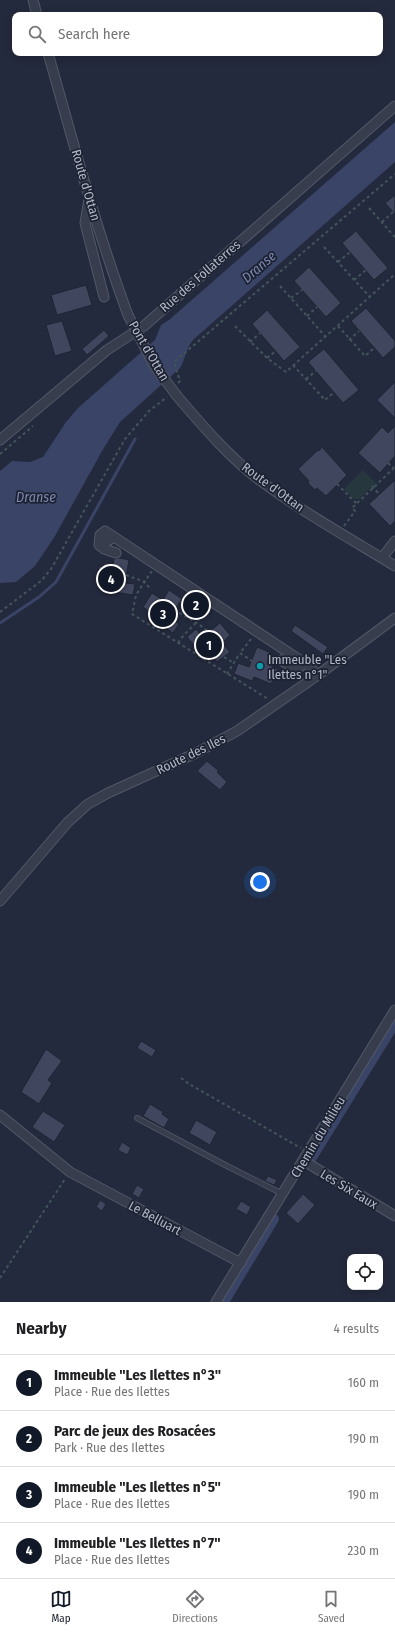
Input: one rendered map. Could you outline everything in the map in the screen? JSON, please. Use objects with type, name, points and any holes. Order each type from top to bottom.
[{"type":"street","points":[[33,0],[36,12]]},
{"type":"street","name":"Route d'Ottan","points":[[49,56],[89,198],[113,275],[128,315]]},
{"type":"street","name":"Rue des Follaterres","points":[[0,440],[107,350],[144,326],[395,106]]},
{"type":"street","points":[[89,198],[85,223],[104,297]]},
{"type":"street","name":"Pont d'Ottan","points":[[128,315],[144,347],[173,390]]},
{"type":"street","name":"Route d'Ottan","points":[[173,390],[224,449],[258,478],[395,566]]},
{"type":"street","points":[[116,553],[104,549],[99,545],[100,535],[105,532],[106,542],[114,537],[315,670],[318,675]]},
{"type":"street","points":[[382,558],[395,541]]},
{"type":"street","name":"Route des Iles","points":[[0,901],[68,822],[88,804],[104,795],[196,753],[232,734],[318,675],[395,618]]},
{"type":"street","points":[[281,660],[295,669],[300,667],[303,662]]},
{"type":"street","name":"Chemin du Milieu","points":[[216,1302],[304,1161],[395,1010]]},
{"type":"street","name":"Le Belluart","points":[[0,1115],[70,1172],[241,1263]]},
{"type":"street","name":"Les Six Eaux","points":[[304,1161],[395,1216]]},
{"type":"lane","points":[[136,1118],[283,1194]]},
{"type":"path","points":[[0,612],[41,581],[51,569],[125,439],[180,381],[174,362],[395,174]]},
{"type":"path","points":[[369,208],[395,236]]},
{"type":"path","points":[[382,222],[393,212]]},
{"type":"path","points":[[324,247],[370,297]]},
{"type":"path","points":[[338,262],[350,252]]},
{"type":"path","points":[[354,280],[366,270]]},
{"type":"path","points":[[235,326],[267,358],[286,372],[395,274]]},
{"type":"path","points":[[280,286],[325,336]]},
{"type":"path","points":[[292,298],[302,290]]},
{"type":"path","points":[[307,316],[317,307]]},
{"type":"path","points":[[338,326],[365,356],[374,348]]},
{"type":"path","points":[[349,340],[359,331]]},
{"type":"path","points":[[250,342],[260,333]]},
{"type":"path","points":[[267,358],[276,351]]},
{"type":"path","points":[[293,365],[325,400],[334,392]]},
{"type":"path","points":[[306,379],[316,371]]},
{"type":"path","points":[[340,532],[354,511],[352,508],[356,503],[394,468],[388,463]]},
{"type":"path","points":[[338,484],[356,503]]},
{"type":"path","points":[[373,487],[380,495]]},
{"type":"path","points":[[156,575],[151,572],[136,595],[132,614],[272,702]]},
{"type":"path","points":[[126,575],[145,582],[151,590]]},
{"type":"path","points":[[178,642],[184,633],[197,623],[207,610],[203,606]]},
{"type":"path","points":[[174,610],[197,623],[208,632]]},
{"type":"path","points":[[227,674],[251,639],[248,635]]},
{"type":"path","points":[[240,653],[252,660]]},
{"type":"path","points":[[224,657],[234,663]]},
{"type":"path","points":[[181,1078],[309,1152]]},
{"type":"path","points":[[0,1278],[70,1172]]},
{"type":"shaded area","points":[[363,470],[376,483],[359,499],[354,499],[344,489]]},
{"type":"shaded area","points":[[194,599],[206,607],[201,614],[186,611]]},
{"type":"water","name":"Dranse","points":[[395,122],[395,162],[191,342],[180,368],[120,422],[102,451],[55,536],[35,566],[16,582],[0,583],[0,471],[12,461],[30,462],[43,457],[66,422],[78,408],[155,340],[161,325],[169,320]]},
{"type":"building","points":[[395,195],[395,214],[385,203]]},
{"type":"building","points":[[356,231],[388,268],[374,280],[342,243]]},
{"type":"building","points":[[309,267],[341,303],[326,317],[294,281]]},
{"type":"building","points":[[86,285],[92,305],[57,315],[51,295]]},
{"type":"building","points":[[366,308],[395,341],[395,347],[383,358],[351,321]]},
{"type":"building","points":[[267,310],[300,347],[284,361],[252,324]]},
{"type":"building","points":[[62,321],[72,351],[55,356],[46,325]]},
{"type":"building","points":[[104,330],[109,336],[87,355],[82,349]]},
{"type":"building","points":[[324,349],[359,390],[343,403],[308,362]]},
{"type":"building","points":[[395,382],[395,418],[377,400]]},
{"type":"building","points":[[395,426],[395,456],[380,473],[358,453],[382,427],[388,433]]},
{"type":"building","points":[[322,447],[347,475],[326,496],[317,488],[315,490],[298,469]]},
{"type":"building","points":[[395,480],[395,521],[390,526],[369,504]]},
{"type":"building","points":[[119,558],[129,560],[125,583],[135,584],[133,595],[114,592],[115,586],[97,583],[99,566],[112,569],[114,559]]},
{"type":"building","points":[[169,590],[182,599],[170,617],[179,624],[173,633],[156,622],[159,618],[143,607],[152,593],[163,600]]},
{"type":"building","points":[[220,623],[230,635],[222,643],[230,652],[217,662],[205,648],[200,652],[187,637],[196,629],[203,637]]},
{"type":"building","points":[[295,625],[328,647],[323,654],[291,631]]},
{"type":"building","name":"Immeuble \"Les Ilettes n°1\"","points":[[257,647],[271,653],[267,664],[278,669],[271,684],[254,677],[252,681],[234,674],[238,663],[249,667]]},
{"type":"building","points":[[207,761],[219,771],[217,772],[227,782],[220,790],[197,771]]},
{"type":"building","points":[[141,1041],[156,1050],[152,1057],[137,1048]]},
{"type":"building","points":[[46,1049],[62,1061],[48,1080],[52,1083],[39,1104],[21,1092]]},
{"type":"building","points":[[150,1104],[163,1112],[162,1114],[169,1119],[164,1128],[143,1116]]},
{"type":"building","points":[[43,1111],[65,1125],[54,1142],[32,1127]]},
{"type":"building","points":[[196,1120],[217,1132],[210,1145],[189,1133]]},
{"type":"building","points":[[122,1142],[131,1148],[127,1155],[118,1150]]},
{"type":"building","points":[[268,1176],[277,1180],[274,1185],[265,1181]]},
{"type":"building","points":[[137,1185],[144,1189],[139,1198],[132,1194]]},
{"type":"building","points":[[303,1194],[315,1205],[298,1224],[286,1213]]},
{"type":"building","points":[[100,1200],[106,1204],[102,1211],[96,1207]]},
{"type":"building","points":[[241,1201],[251,1207],[247,1215],[236,1209]]},
{"type":"waterway","points":[[0,623],[39,597],[56,582],[135,439]]},
{"type":"waterway","points":[[311,1159],[395,1023]]},
{"type":"waterway","points":[[224,1302],[274,1219]]},
{"type":"place","name":"Immeuble \"Les Ilettes n°7\"","points":[[111,579]]},
{"type":"place","name":"Parc de jeux des Rosacées","points":[[196,605]]},
{"type":"place","name":"Immeuble \"Les Ilettes n°5\"","points":[[163,614]]},
{"type":"place","name":"Immeuble \"Les Ilettes n°3\"","points":[[209,645]]},
{"type":"place","name":"Immeuble \"Les Ilettes n°1\"","points":[[260,666]]}]
